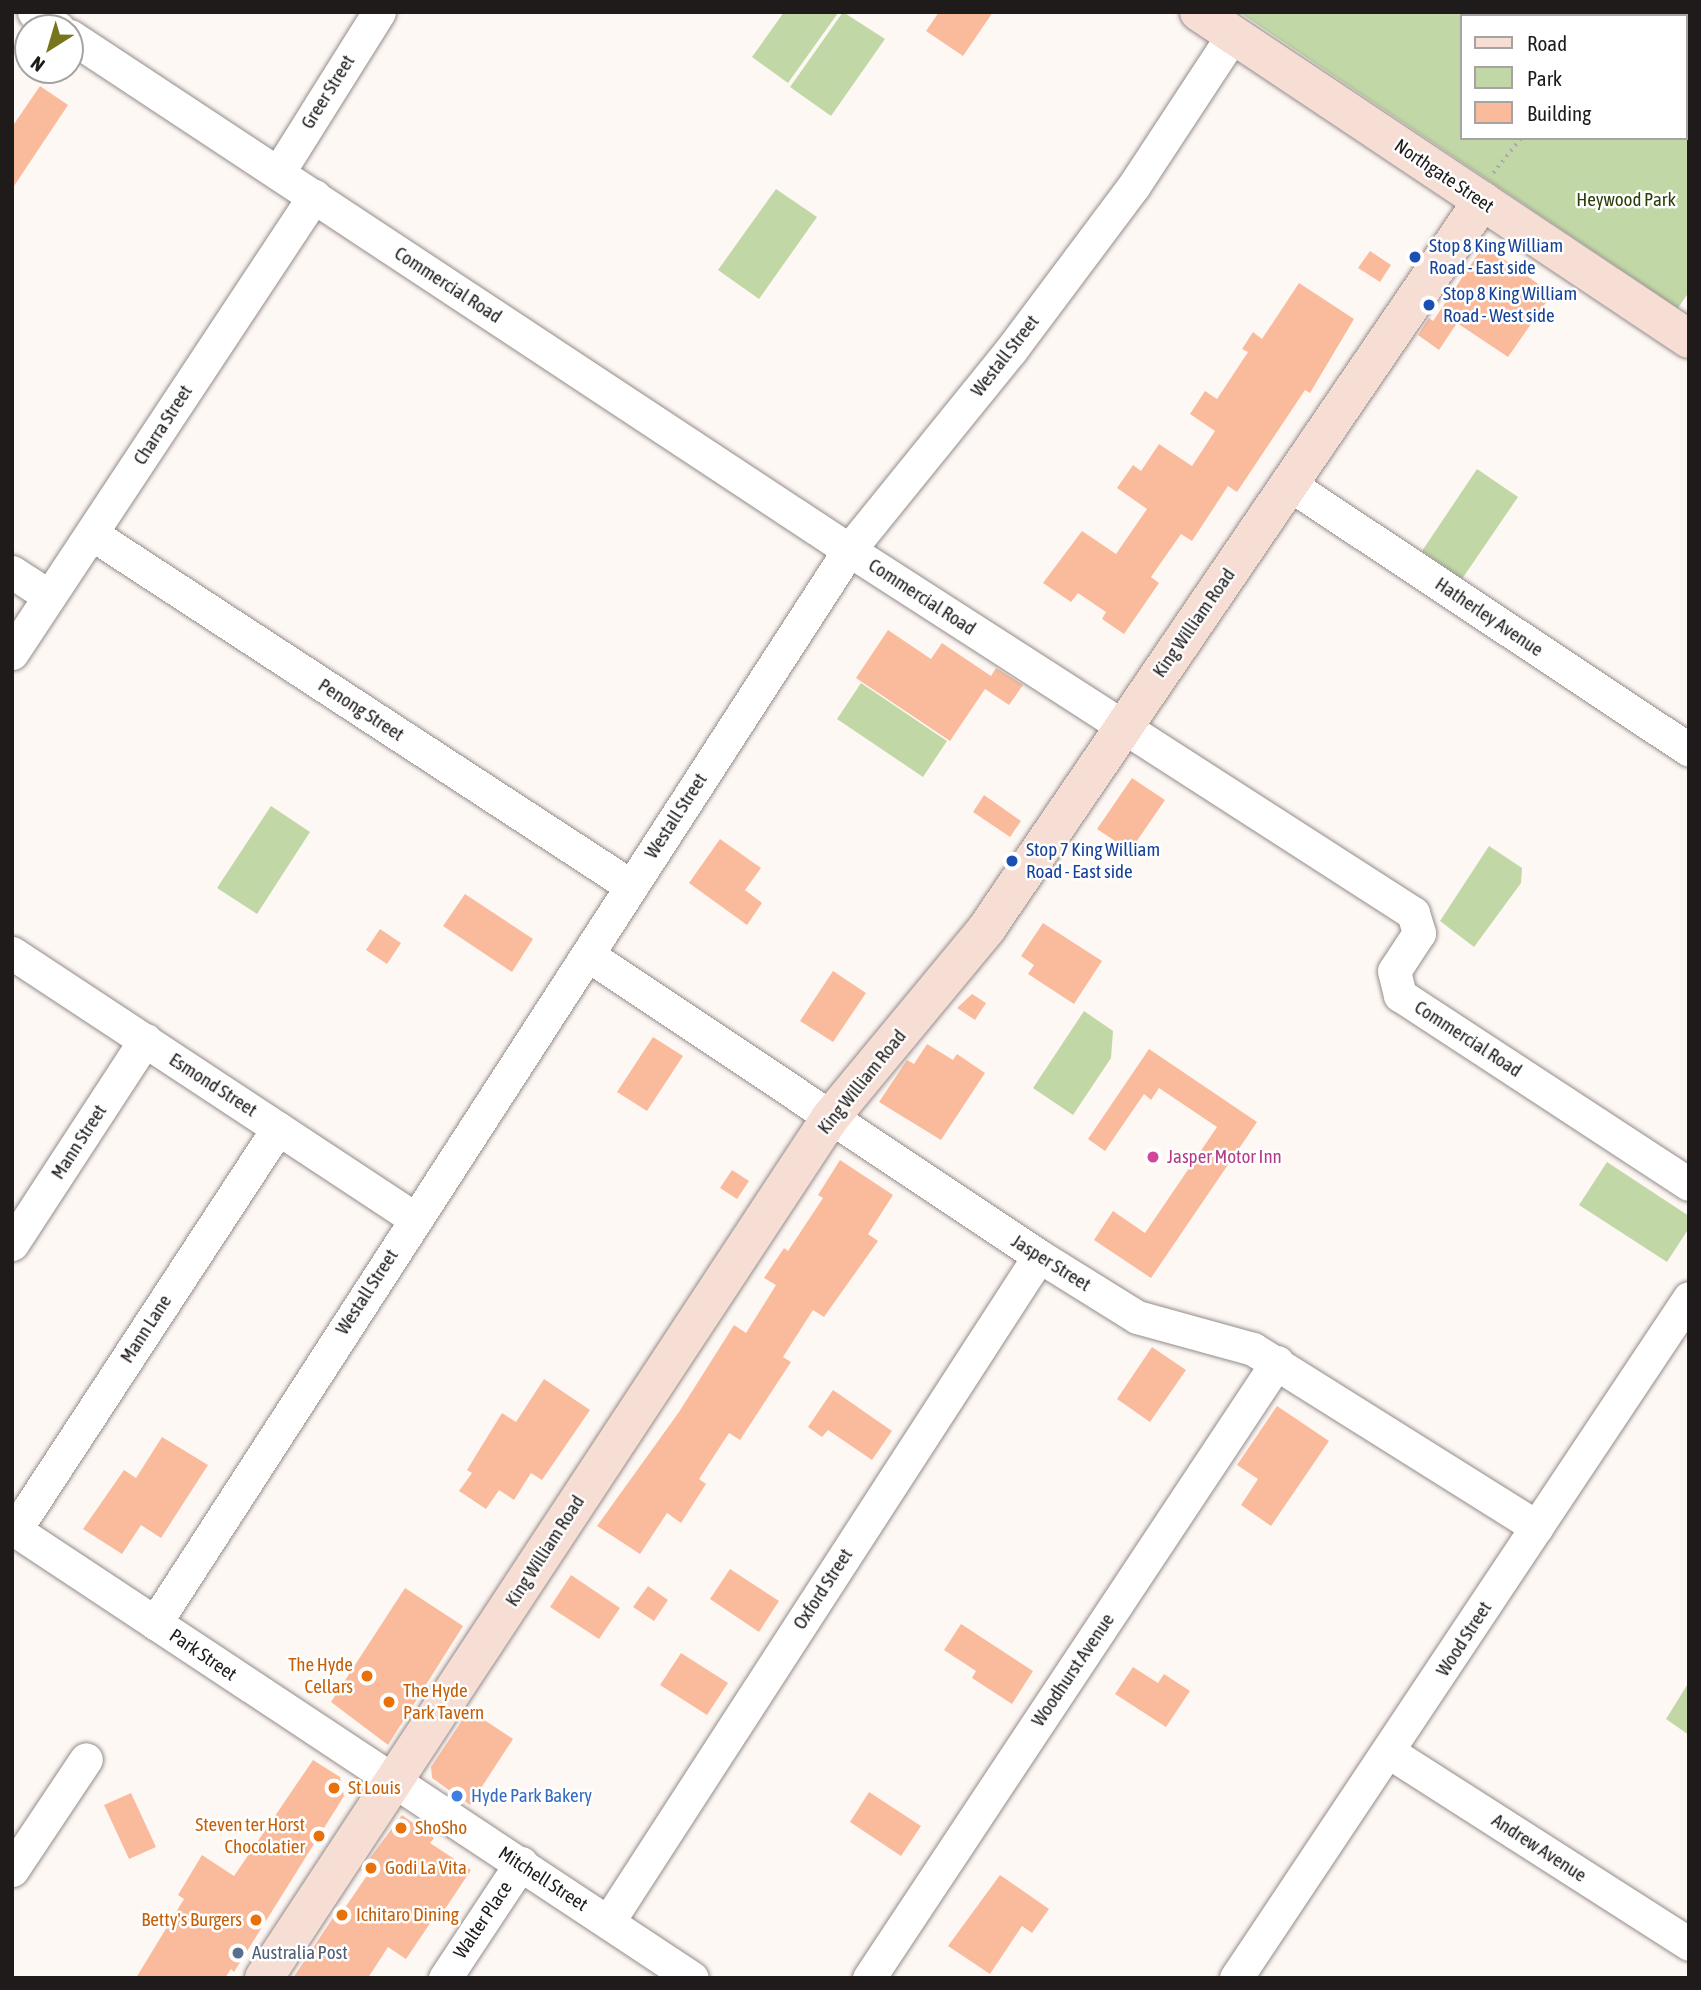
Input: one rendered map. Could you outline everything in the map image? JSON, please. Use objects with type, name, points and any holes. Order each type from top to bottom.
[{"type":"main road","name":"Northgate Street","points":[[1199,12],[1689,339]]},
{"type":"main road","name":"King William Road","points":[[264,1978],[830,1118],[956,971],[1480,200]]},
{"type":"street","name":"Greer Street","points":[[278,173],[379,12]]},
{"type":"street","name":"Westall Street","points":[[155,1623],[414,1218],[849,550],[1011,350],[1133,187],[1233,35]]},
{"type":"street","name":"Commercial Road","points":[[84,45],[849,550],[1413,913],[1419,933],[1394,971],[1400,995],[1689,1184]]},
{"type":"street","name":"Charra Street","points":[[12,653],[314,196]]},
{"type":"street","name":"Hatherley Avenue","points":[[1289,484],[1689,750]]},
{"type":"street","name":"Penong Street","points":[[92,534],[631,886]]},
{"type":"street","points":[[12,572],[49,596]]},
{"type":"street","name":"Esmond Street","points":[[12,953],[414,1218]]},
{"type":"street","name":"Jasper Street","points":[[587,955],[1039,1256],[1137,1317],[1253,1349],[1537,1527]]},
{"type":"street","name":"Mann Street","points":[[12,1244],[145,1040]]},
{"type":"street","name":"Mann Lane","points":[[16,1538],[278,1128]]},
{"type":"street","name":"Oxford Street","points":[[608,1922],[1039,1256]]},
{"type":"street","name":"Wood Street","points":[[1236,1978],[1686,1309]]},
{"type":"street","name":"Woodhurst Avenue","points":[[869,1978],[1277,1362]]},
{"type":"street","name":"Park Street","points":[[16,1538],[155,1623],[393,1781]]},
{"type":"street","name":"Andrew Avenue","points":[[1389,1752],[1689,1944]]},
{"type":"street","points":[[12,1870],[86,1759]]},
{"type":"street","name":"Mitchell Street","points":[[393,1781],[692,1978]]},
{"type":"street","name":"Walter Place","points":[[444,1978],[521,1863]]},
{"type":"path","points":[[1480,200],[1491,174],[1519,140]]},
{"type":"green space","points":[[784,12],[838,13],[788,83],[752,57]]},
{"type":"green space","points":[[843,12],[885,39],[831,116],[790,87]]},
{"type":"green space","name":"Heywood Park","points":[[1239,12],[1689,12],[1689,292],[1678,308]]},
{"type":"green space","points":[[776,189],[817,217],[759,299],[718,270]]},
{"type":"green space","points":[[1477,469],[1518,497],[1462,579],[1422,551]]},
{"type":"green space","points":[[861,683],[947,741],[923,777],[837,719]]},
{"type":"green space","points":[[271,806],[310,832],[257,914],[217,888]]},
{"type":"green space","points":[[1489,846],[1522,868],[1521,883],[1474,947],[1440,921]]},
{"type":"green space","points":[[1084,1011],[1113,1031],[1111,1058],[1073,1115],[1033,1088]]},
{"type":"green space","points":[[1607,1162],[1689,1216],[1689,1228],[1667,1262],[1579,1205]]},
{"type":"green space","points":[[1689,1682],[1689,1735],[1666,1719]]},
{"type":"building","points":[[939,12],[993,12],[963,56],[926,31]]},
{"type":"building","points":[[40,86],[68,105],[12,189],[12,127]]},
{"type":"building","points":[[1484,245],[1552,294],[1508,357],[1457,323],[1439,350],[1418,335],[1429,318],[1433,321]]},
{"type":"building","points":[[1370,251],[1391,265],[1380,282],[1358,268]]},
{"type":"building","points":[[1299,283],[1354,319],[1310,393],[1305,390],[1237,492],[1228,486],[1192,541],[1181,534],[1151,577],[1159,583],[1124,634],[1102,619],[1106,612],[1078,593],[1071,602],[1043,583],[1082,531],[1116,554],[1147,509],[1117,488],[1133,465],[1141,471],[1159,444],[1192,466],[1215,431],[1190,414],[1205,391],[1217,399],[1248,352],[1242,349],[1253,332],[1262,339]]},
{"type":"building","points":[[888,630],[931,659],[942,643],[991,676],[996,668],[1023,685],[1009,705],[985,689],[950,741],[856,678]]},
{"type":"building","points":[[1132,778],[1165,800],[1130,851],[1097,829]]},
{"type":"building","points":[[984,795],[1021,821],[1010,837],[973,812]]},
{"type":"building","points":[[720,839],[761,868],[745,890],[762,903],[747,925],[689,883]]},
{"type":"building","points":[[465,894],[533,939],[512,972],[443,926]]},
{"type":"building","points":[[1043,923],[1102,961],[1074,1004],[1028,974],[1034,965],[1021,956]]},
{"type":"building","points":[[380,929],[401,943],[387,964],[366,950]]},
{"type":"building","points":[[833,971],[866,993],[833,1042],[800,1021]]},
{"type":"building","points":[[972,994],[986,1003],[975,1020],[957,1008]]},
{"type":"building","points":[[653,1037],[683,1056],[647,1111],[617,1092]]},
{"type":"building","points":[[927,1044],[953,1060],[957,1054],[985,1073],[941,1140],[879,1102],[907,1060],[914,1064]]},
{"type":"building","points":[[1149,1049],[1257,1122],[1151,1278],[1094,1240],[1113,1211],[1145,1233],[1217,1127],[1159,1088],[1151,1100],[1144,1094],[1105,1151],[1088,1139]]},
{"type":"building","points":[[840,1160],[893,1195],[868,1234],[878,1241],[824,1317],[813,1310],[783,1357],[791,1362],[740,1440],[729,1433],[699,1479],[706,1484],[681,1523],[667,1513],[640,1554],[597,1526],[679,1412],[734,1325],[746,1333],[776,1285],[764,1278],[784,1248],[788,1251],[823,1198],[818,1195]]},
{"type":"building","points":[[732,1170],[749,1181],[737,1199],[720,1188]]},
{"type":"building","points":[[1152,1347],[1186,1370],[1150,1422],[1117,1399]]},
{"type":"building","points":[[544,1379],[590,1410],[542,1480],[531,1473],[514,1500],[499,1490],[486,1509],[459,1491],[472,1473],[467,1470],[502,1413],[516,1422]]},
{"type":"building","points":[[833,1390],[892,1431],[872,1460],[828,1430],[822,1437],[808,1427]]},
{"type":"building","points":[[1277,1406],[1329,1441],[1271,1526],[1241,1505],[1258,1479],[1237,1465]]},
{"type":"building","points":[[162,1437],[208,1465],[161,1538],[141,1525],[122,1554],[83,1529],[124,1470],[136,1478]]},
{"type":"building","points":[[730,1569],[779,1601],[759,1632],[710,1599]]},
{"type":"building","points":[[571,1575],[620,1608],[599,1639],[550,1607]]},
{"type":"building","points":[[648,1586],[668,1600],[654,1621],[633,1607]]},
{"type":"building","points":[[405,1588],[463,1626],[388,1745],[331,1702]]},
{"type":"building","points":[[961,1624],[1033,1671],[1012,1704],[972,1678],[976,1671],[944,1650]]},
{"type":"building","points":[[681,1653],[728,1683],[707,1715],[660,1685]]},
{"type":"building","points":[[1133,1667],[1158,1683],[1164,1674],[1190,1691],[1166,1727],[1115,1694]]},
{"type":"building","points":[[469,1710],[513,1739],[470,1805],[432,1778],[431,1767]]},
{"type":"building","points":[[313,1760],[340,1777],[344,1796],[234,1972],[231,1969],[225,1978],[136,1978],[184,1899],[178,1895],[202,1855],[234,1876]]},
{"type":"building","points":[[869,1792],[921,1826],[901,1856],[850,1822]]},
{"type":"building","points":[[131,1793],[156,1847],[129,1859],[104,1805]]},
{"type":"building","points":[[402,1815],[434,1838],[430,1843],[471,1870],[443,1912],[439,1910],[406,1959],[388,1947],[368,1978],[293,1978],[336,1913],[340,1915],[368,1874],[361,1870]]},
{"type":"building","points":[[1000,1875],[1049,1909],[1032,1933],[1022,1926],[990,1974],[948,1946]]},
{"type":"place","name":"Stop 8 King William Road - East side","points":[[1415,257]]},
{"type":"place","name":"Stop 8 King William Road - West side","points":[[1429,305]]},
{"type":"place","name":"Stop 7 King William Road - East side","points":[[1012,861]]},
{"type":"place","name":"Jasper Motor Inn","points":[[1153,1157]]},
{"type":"place","name":"The Hyde Cellars","points":[[367,1676]]},
{"type":"place","name":"The Hyde Park Tavern","points":[[389,1702]]},
{"type":"place","name":"St Louis","points":[[334,1788]]},
{"type":"place","name":"Hyde Park Bakery","points":[[457,1796]]},
{"type":"place","name":"ShoSho","points":[[401,1828]]},
{"type":"place","name":"Steven ter Horst Chocolatier","points":[[319,1836]]},
{"type":"place","name":"Godi La Vita","points":[[371,1868]]},
{"type":"place","name":"Ichitaro Dining","points":[[342,1915]]},
{"type":"place","name":"Betty's Burgers","points":[[256,1920]]},
{"type":"place","name":"Australia Post","points":[[238,1953]]}]
